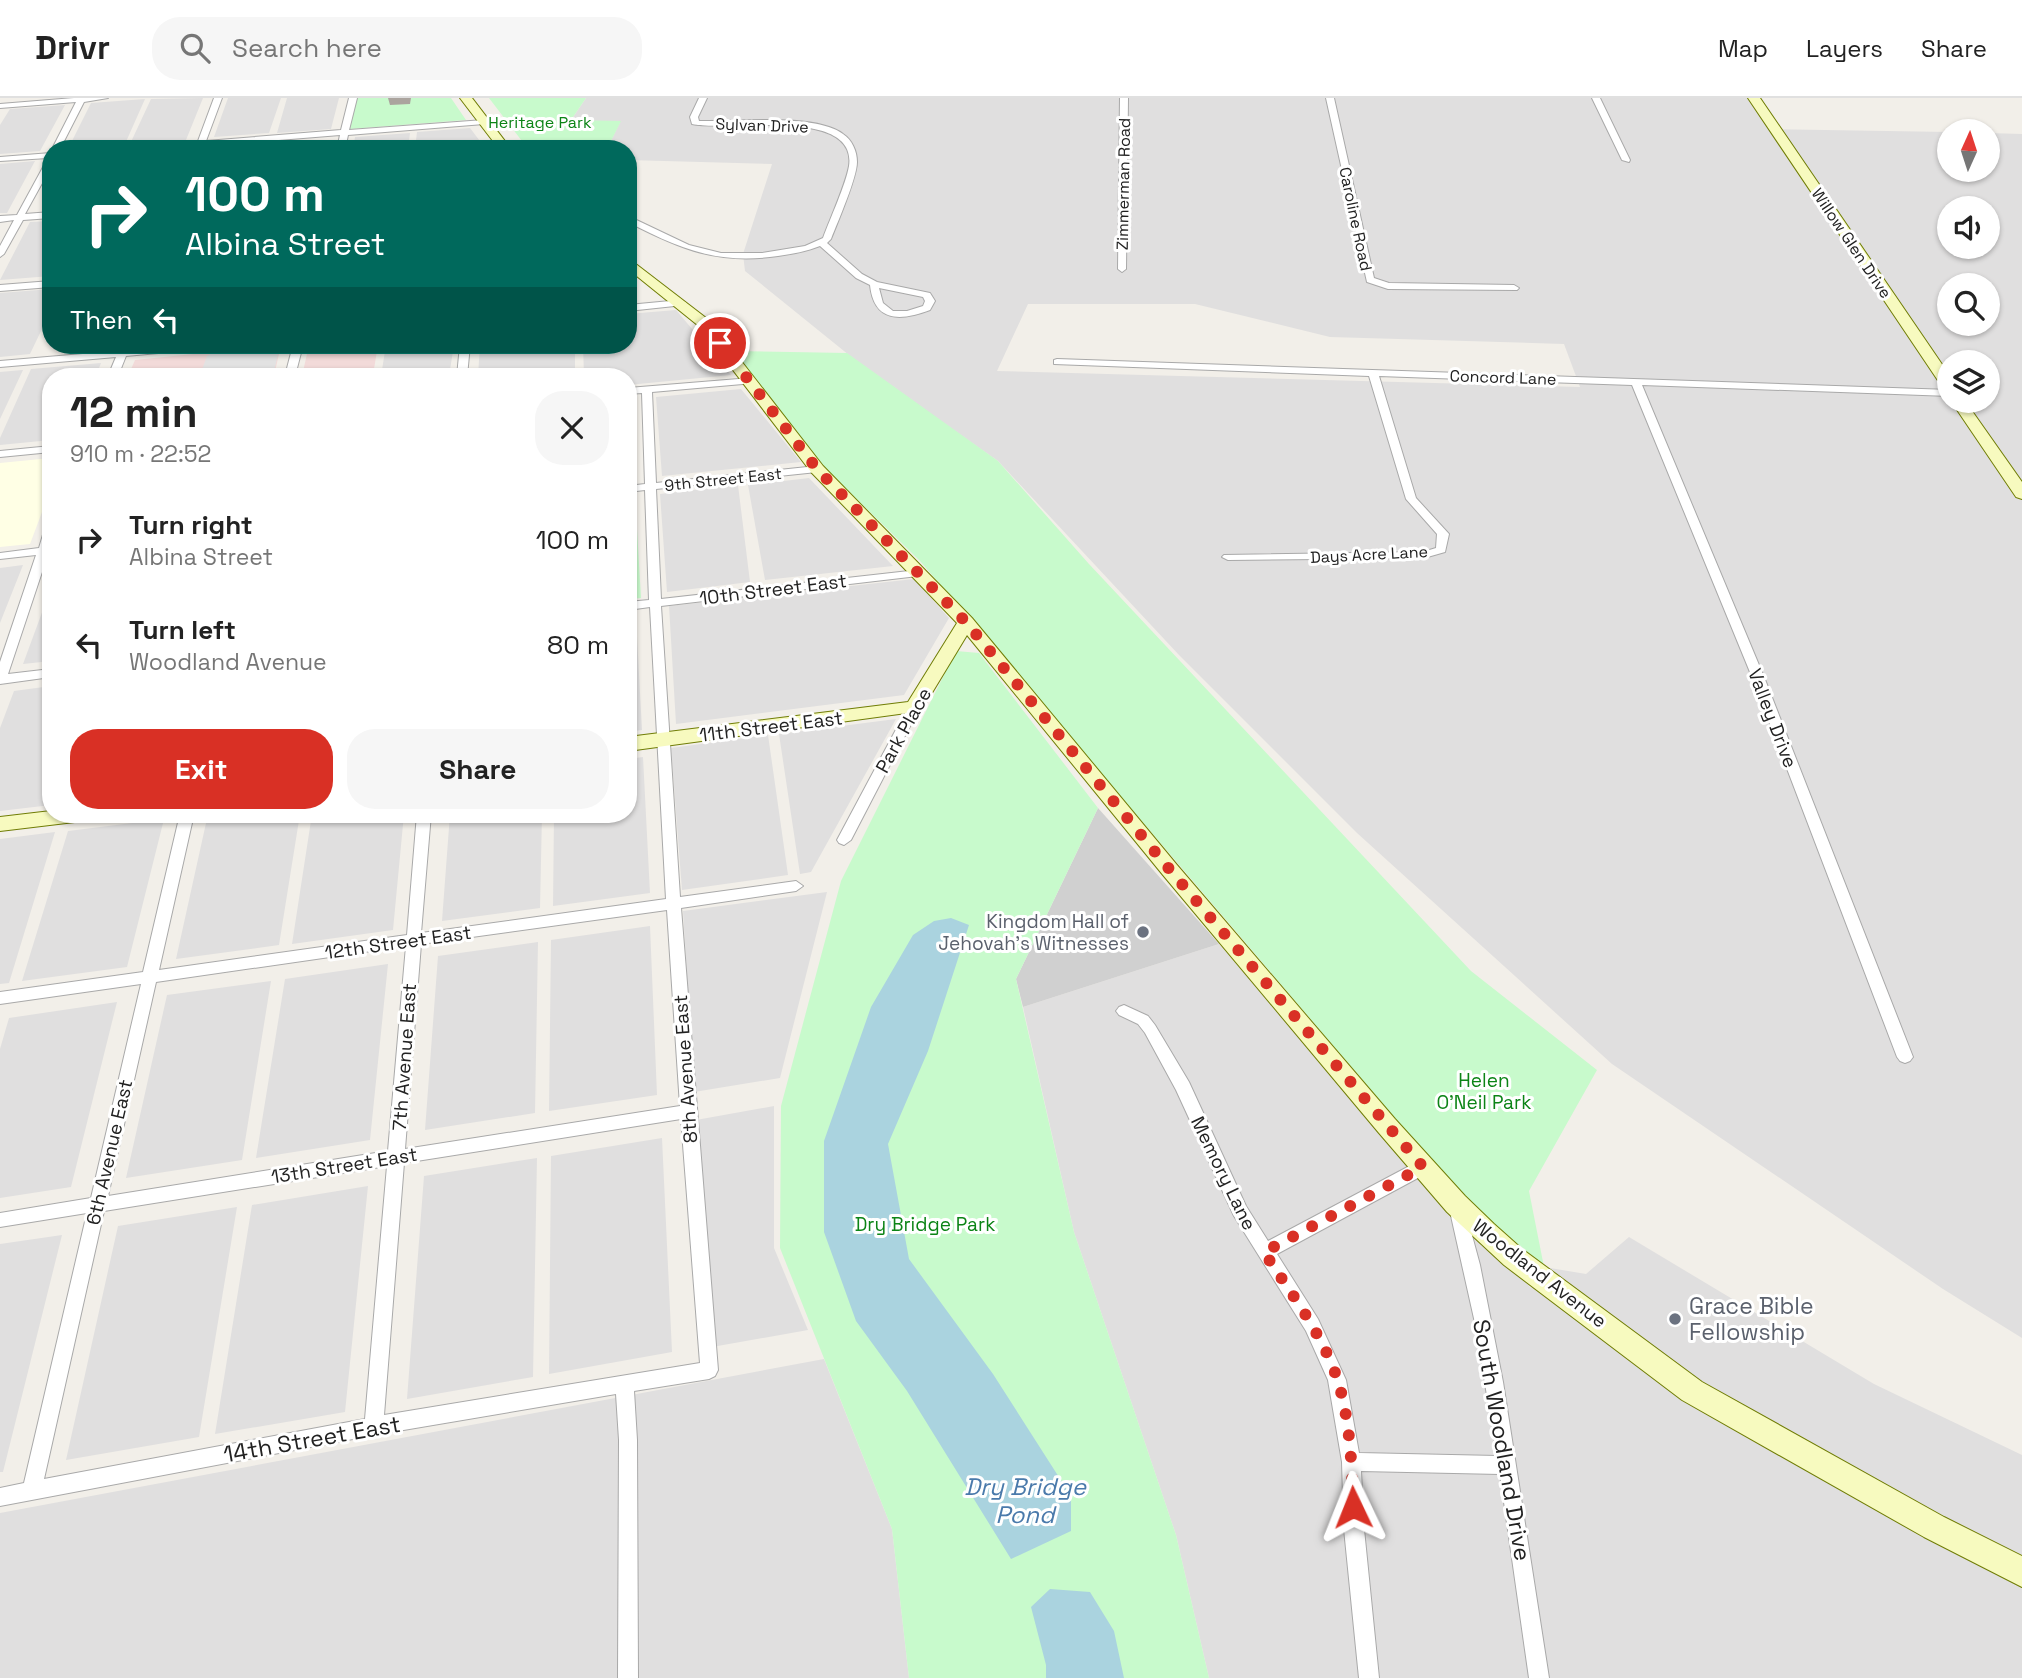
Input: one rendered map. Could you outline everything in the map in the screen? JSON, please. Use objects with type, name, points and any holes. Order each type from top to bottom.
[{"type":"street","points":[[0,106],[104,98]]},
{"type":"street","points":[[202,140],[218,98]]},
{"type":"street","points":[[343,140],[353,98]]},
{"type":"street","points":[[466,98],[498,140]]},
{"type":"street","name":"Sylvan Drive","points":[[703,98],[694,117],[695,122],[814,127],[833,131],[845,139],[852,155],[852,166],[828,236],[822,243]]},
{"type":"street","name":"Zimmerman Road","points":[[1122,270],[1124,98]]},
{"type":"street","name":"Caroline Road","points":[[1330,98],[1370,280],[1388,286],[1514,288]]},
{"type":"street","points":[[1596,98],[1626,160]]},
{"type":"street","name":"Willow Glen Drive","points":[[1754,98],[1937,371]]},
{"type":"street","points":[[60,140],[81,99]]},
{"type":"street","points":[[267,140],[484,122]]},
{"type":"street","points":[[0,159],[42,157]]},
{"type":"street","points":[[0,254],[42,174]]},
{"type":"street","points":[[0,219],[42,216]]},
{"type":"street","points":[[637,222],[690,249],[722,258],[765,257],[822,243],[859,276],[874,284],[920,292],[930,301],[927,307],[918,312],[889,313],[879,307],[875,299],[874,284]]},
{"type":"street","name":"Woodland Avenue","points":[[637,268],[705,324],[817,469],[966,622],[1176,878],[1456,1204],[1513,1256],[1692,1391],[1934,1527],[2022,1572]]},
{"type":"street","points":[[0,288],[42,285]]},
{"type":"street","points":[[637,307],[681,303]]},
{"type":"street","points":[[0,364],[82,354]]},
{"type":"street","name":"Concord Lane","points":[[1057,362],[1937,390]]},
{"type":"street","name":"Days Acre Lane","points":[[1228,557],[1424,555],[1441,550],[1443,534],[1411,499],[1373,373]]},
{"type":"street","points":[[637,390],[751,381]]},
{"type":"street","name":"Valley Drive","points":[[1636,382],[1758,677],[1905,1057]]},
{"type":"street","name":"8th Avenue East","points":[[624,1385],[709,1370],[672,903],[653,603],[647,389]]},
{"type":"street","points":[[1966,413],[2022,494]]},
{"type":"street","points":[[0,454],[42,450]]},
{"type":"street","name":"9th Street East","points":[[637,488],[817,469]]},
{"type":"street","points":[[0,556],[42,551]]},
{"type":"street","points":[[42,562],[0,679],[42,674]]},
{"type":"street","name":"10th Street East","points":[[637,605],[918,573]]},
{"type":"street","name":"Park Place","points":[[844,840],[914,707],[966,622]]},
{"type":"street","name":"11th Street East","points":[[637,743],[914,707]]},
{"type":"street","points":[[0,824],[42,819]]},
{"type":"street","name":"6th Avenue East","points":[[33,1491],[185,823]]},
{"type":"street","name":"7th Avenue East","points":[[374,1426],[423,823]]},
{"type":"street","name":"12th Street East","points":[[0,998],[796,886]]},
{"type":"street","name":"Memory Lane","points":[[1124,1012],[1143,1020],[1150,1029],[1183,1087],[1208,1146],[1264,1252],[1312,1325],[1330,1361],[1344,1405],[1352,1462],[1354,1529],[1369,1678]]},
{"type":"street","name":"13th Street East","points":[[0,1220],[688,1111]]},
{"type":"street","points":[[1264,1252],[1423,1167]]},
{"type":"street","name":"South Woodland Drive","points":[[1456,1204],[1470,1259],[1508,1465],[1539,1678]]},
{"type":"street","points":[[624,1385],[628,1440],[628,1678]]},
{"type":"street","name":"14th Street East","points":[[0,1497],[374,1426],[624,1385]]},
{"type":"street","points":[[1352,1462],[1508,1465]]},
{"type":"shaded area","points":[[203,98],[186,140],[132,140],[151,99]]},
{"type":"shaded area","points":[[228,98],[281,98],[269,133],[214,137]]},
{"type":"shaded area","points":[[287,98],[339,98],[331,129],[277,133]]},
{"type":"shaded area","points":[[586,98],[1748,98],[1769,129],[1937,132],[1937,182],[2000,182],[2000,133],[2022,134],[2022,1338],[1943,1289],[1612,1064],[1357,833],[1179,655],[998,461],[865,368],[745,271],[743,254],[772,164],[637,160],[637,140],[611,140],[620,122],[571,120]],"holes":[[[1028,304],[1195,304],[1330,337],[1564,344],[1580,387],[997,371]]]},
{"type":"shaded area","points":[[145,99],[127,140],[72,140],[91,103]]},
{"type":"shaded area","points":[[65,105],[46,140],[42,140],[40,151],[0,154],[0,125],[10,109]]},
{"type":"shaded area","points":[[470,128],[479,140],[416,140],[417,132]]},
{"type":"shaded area","points":[[410,133],[409,140],[354,140],[355,137]]},
{"type":"shaded area","points":[[35,161],[7,213],[0,213],[0,164]]},
{"type":"shaded area","points":[[42,221],[42,277],[0,280],[30,222]]},
{"type":"shaded area","points":[[42,290],[42,329],[30,354],[0,357],[0,293]]},
{"type":"shaded area","points":[[676,310],[731,375],[637,384],[637,368],[584,368],[583,354],[637,354],[637,313]]},
{"type":"shaded area","points":[[193,354],[279,354],[276,368],[132,368],[135,360]]},
{"type":"shaded area","points":[[278,354],[275,368],[203,368],[207,356]]},
{"type":"shaded area","points":[[307,354],[376,354],[374,368],[304,368]]},
{"type":"shaded area","points":[[385,354],[453,354],[450,368],[382,368]]},
{"type":"shaded area","points":[[479,354],[575,354],[575,368],[479,368]]},
{"type":"shaded area","points":[[101,363],[99,368],[43,368]]},
{"type":"shaded area","points":[[42,368],[42,441],[0,445],[0,438],[31,369]]},
{"type":"shaded area","points":[[23,370],[0,419],[0,372]]},
{"type":"shaded area","points":[[741,389],[801,462],[662,476],[656,397]]},
{"type":"shaded area","points":[[42,459],[42,512],[30,544],[0,547],[0,463]]},
{"type":"shaded area","points":[[809,478],[893,566],[765,580],[748,485]]},
{"type":"shaded area","points":[[738,485],[750,582],[667,592],[660,494]]},
{"type":"shaded area","points":[[23,565],[0,623],[0,568]]},
{"type":"shaded area","points":[[914,579],[949,618],[904,695],[676,724],[669,606]]},
{"type":"shaded area","points":[[42,612],[42,662],[23,664]]},
{"type":"shaded area","points":[[637,637],[642,730],[637,731]]},
{"type":"shaded area","points":[[42,687],[42,806],[0,811],[0,728],[14,691]]},
{"type":"shaded area","points":[[896,719],[811,872],[800,874],[779,734]]},
{"type":"shaded area","points":[[768,735],[788,875],[682,890],[671,748]]},
{"type":"shaded area","points":[[643,757],[650,893],[553,906],[554,823],[637,823],[637,758]]},
{"type":"shaded area","points":[[1098,808],[1219,944],[1023,1007],[1016,979]]},
{"type":"shaded area","points":[[132,823],[163,823],[127,967],[22,981],[68,831]]},
{"type":"shaded area","points":[[206,823],[299,823],[279,945],[176,959]]},
{"type":"shaded area","points":[[311,823],[403,823],[393,930],[292,944]]},
{"type":"shaded area","points":[[449,823],[542,823],[540,908],[442,921]]},
{"type":"shaded area","points":[[55,832],[9,983],[0,984],[0,839]]},
{"type":"shaded area","points":[[827,892],[780,1078],[694,1092],[683,911]]},
{"type":"shaded area","points":[[650,926],[657,1095],[549,1111],[551,940]]},
{"type":"shaded area","points":[[538,942],[535,1113],[425,1130],[438,956]]},
{"type":"shaded area","points":[[1219,944],[1413,1165],[1531,1288],[1544,1267],[1586,1274],[1629,1237],[1874,1384],[2022,1455],[2022,1678],[1209,1678],[1176,1535],[1074,1232],[1023,1007]]},
{"type":"shaded area","points":[[388,964],[370,1140],[256,1158],[285,979]]},
{"type":"shaded area","points":[[271,981],[242,1160],[126,1178],[167,995]]},
{"type":"shaded area","points":[[117,1002],[71,1187],[0,1198],[0,1049],[9,1018]]},
{"type":"shaded area","points":[[774,1106],[774,1248],[808,1330],[712,1347],[696,1120]]},
{"type":"shaded area","points":[[662,1138],[672,1352],[549,1374],[551,1156]]},
{"type":"shaded area","points":[[537,1158],[533,1377],[407,1399],[424,1176]]},
{"type":"shaded area","points":[[368,1186],[345,1412],[215,1434],[252,1205]]},
{"type":"shaded area","points":[[237,1207],[199,1437],[66,1460],[118,1226]]},
{"type":"shaded area","points":[[62,1235],[3,1472],[0,1472],[0,1244]]},
{"type":"shaded area","points":[[824,1359],[892,1529],[909,1678],[0,1678],[0,1513]]},
{"type":"green space","points":[[357,98],[451,98],[466,120],[350,129]]},
{"type":"green space","name":"Heritage Park","points":[[489,98],[586,98],[571,120],[621,121],[612,140],[521,140]]},
{"type":"green space","name":"Helen O'Neil Park","points":[[732,351],[847,353],[998,461],[1089,564],[1471,971],[1597,1070],[1529,1191],[1544,1267],[1496,1229],[1452,1185],[920,561],[827,470]]},
{"type":"green space","points":[[637,529],[641,598],[637,598]]},
{"type":"green space","name":"Dry Bridge Park","points":[[956,651],[979,653],[1098,808],[1016,979],[1074,1232],[1176,1535],[1209,1678],[909,1678],[892,1529],[780,1248],[781,1106],[841,881]]},
{"type":"water","name":"Dry Bridge Pond","points":[[951,918],[969,925],[928,1051],[888,1144],[909,1259],[993,1374],[1071,1496],[1071,1531],[1011,1559],[907,1391],[856,1321],[824,1232],[824,1141],[871,1007],[913,935],[934,921]]},
{"type":"water","points":[[1050,1589],[1090,1592],[1114,1631],[1124,1678],[1046,1678],[1046,1665],[1031,1607]]},
{"type":"place","name":"Kingdom Hall of Jehovah's Witnesses","points":[[1143,932]]},
{"type":"place","name":"Grace Bible Fellowship","points":[[1675,1319]]},
{"type":"route","points":[[720,343],[817,469],[966,622],[1170,870],[1423,1167],[1264,1252],[1312,1325],[1337,1380],[1344,1405],[1352,1462],[1353,1507]]}]
